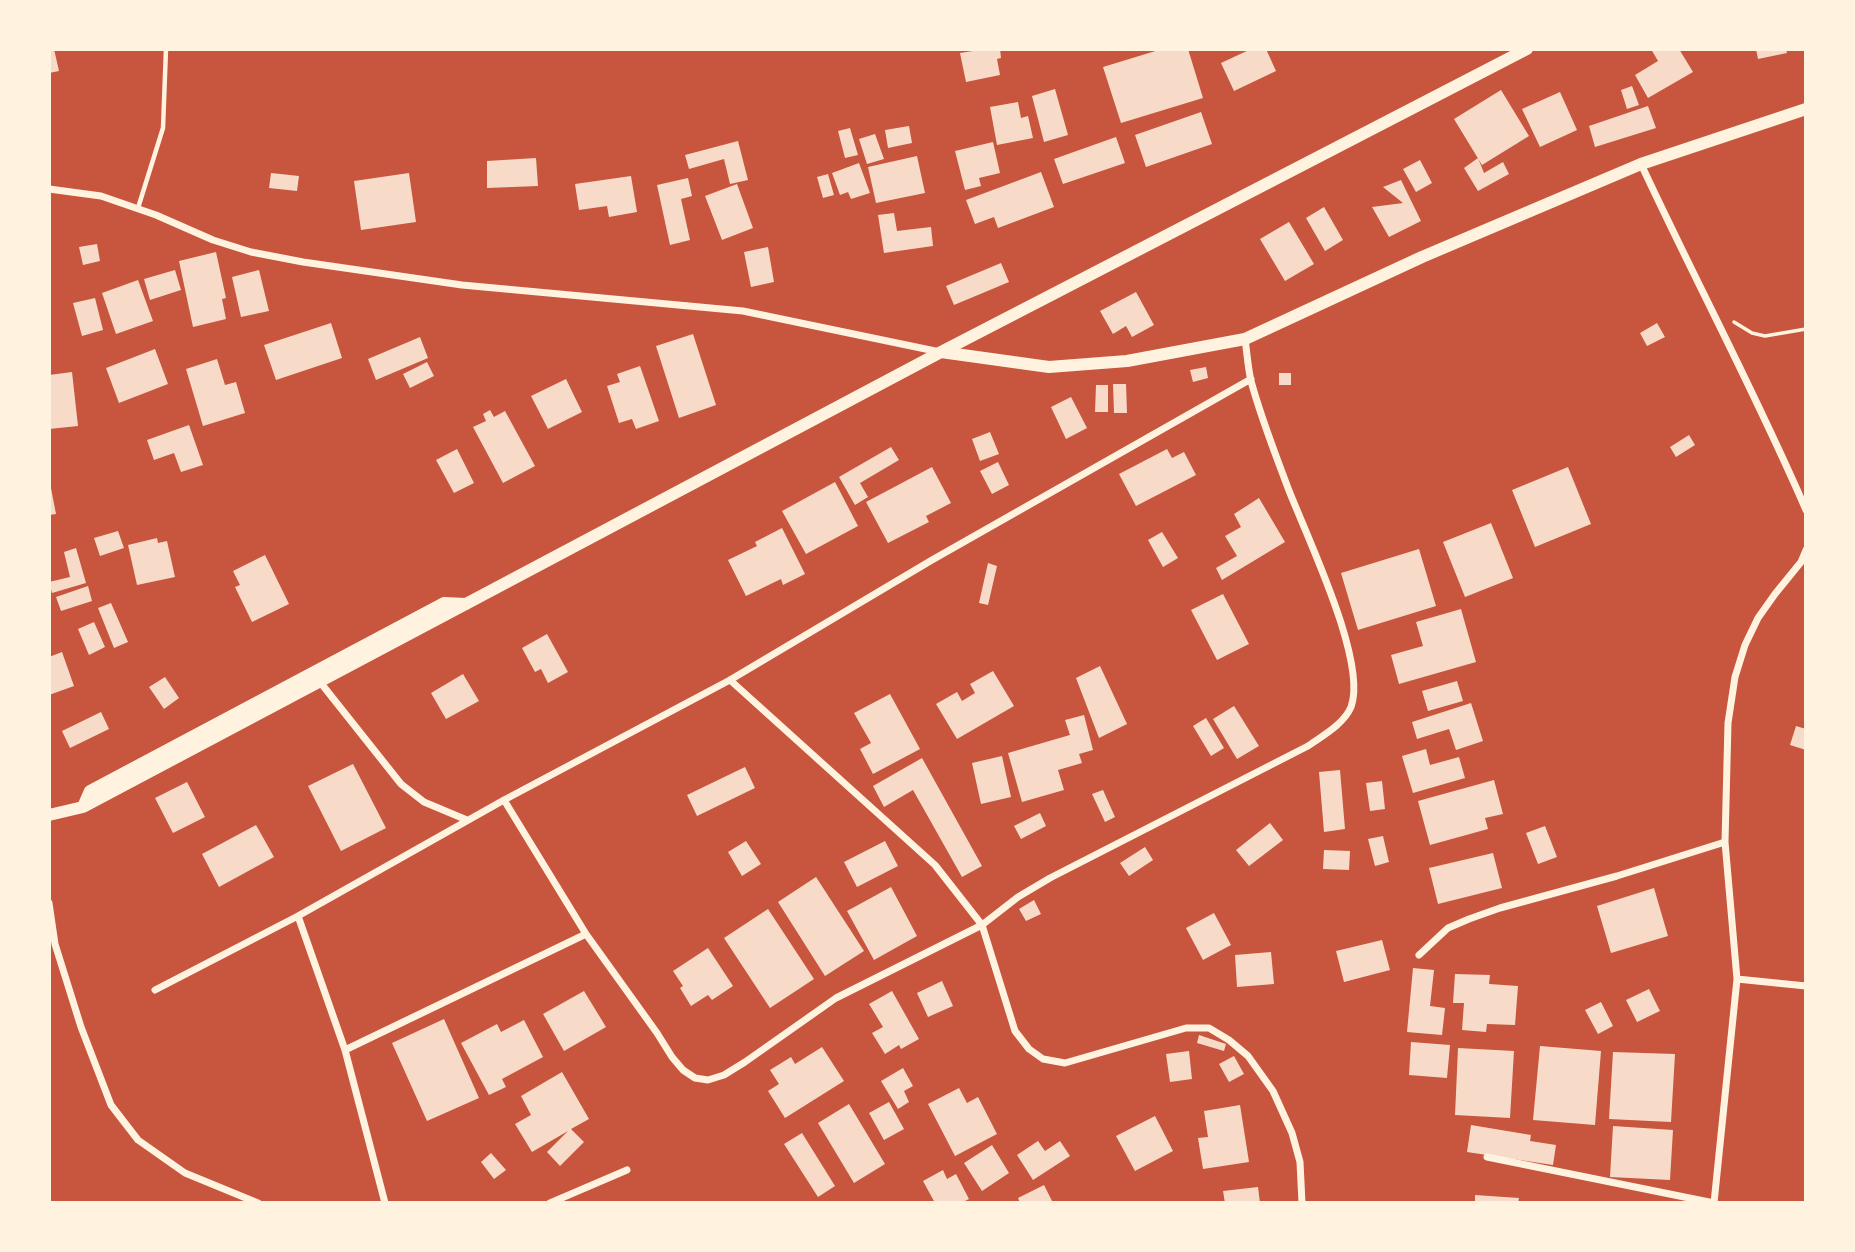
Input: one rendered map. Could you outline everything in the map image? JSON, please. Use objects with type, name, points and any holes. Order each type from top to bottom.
[{"type":"street","points":[[49,815],[83,807],[941,352],[1527,49]]},
{"type":"street","points":[[49,189],[101,197],[156,215],[213,240],[251,252],[303,262],[462,285],[743,311],[941,352],[1049,367],[1127,361],[1245,339],[1422,257],[1641,164],[1806,109]]},
{"type":"street","points":[[1641,164],[1806,510]]},
{"type":"street","points":[[504,800],[586,934],[672,1057],[683,1070],[695,1078],[708,1080],[724,1075],[745,1062],[836,998],[982,925],[1018,897],[1050,878],[1308,746],[1338,724],[1350,709],[1354,692],[1353,677],[1338,613],[1289,489],[1251,379],[1245,339]]},
{"type":"street","points":[[155,990],[298,916],[504,800],[730,680],[932,560],[1251,379]]},
{"type":"street","points":[[1487,1157],[1714,1203],[1737,979],[1725,842],[1728,723],[1735,677],[1745,645],[1758,618],[1801,562],[1806,550]]},
{"type":"street","points":[[83,807],[90,791],[444,603],[466,604]]},
{"type":"street","points":[[730,680],[934,865],[982,925],[1015,1031],[1029,1049],[1044,1059],[1065,1063],[1186,1028],[1209,1028],[1248,1056],[1273,1091],[1292,1133],[1300,1162],[1302,1203]]},
{"type":"street","points":[[320,682],[401,784],[424,802],[467,821]]},
{"type":"street","points":[[1419,955],[1448,928],[1469,919],[1725,842]]},
{"type":"street","points":[[49,903],[55,944],[111,1105],[138,1140],[185,1173],[258,1203]]},
{"type":"street","points":[[298,916],[345,1050],[385,1203]]},
{"type":"street","points":[[345,1050],[586,934]]},
{"type":"street","points":[[1737,979],[1806,986]]},
{"type":"street","points":[[550,1203],[626,1170]]},
{"type":"lane","points":[[137,209],[163,128],[166,49]]},
{"type":"path","points":[[1713,312],[1752,334],[1765,336],[1806,329]]},
{"type":"building","points":[[49,49],[54,49],[59,71],[49,73]]},
{"type":"building","points":[[973,49],[1000,49],[1001,58],[997,59],[1000,75],[966,82],[960,53]]},
{"type":"building","points":[[1162,49],[1188,49],[1203,98],[1121,123],[1103,67]]},
{"type":"building","points":[[1251,49],[1266,49],[1276,71],[1234,91],[1221,63]]},
{"type":"building","points":[[1651,49],[1679,49],[1693,72],[1648,98],[1635,75],[1658,61]]},
{"type":"building","points":[[1756,49],[1786,49],[1787,53],[1758,59]]},
{"type":"building","points":[[1632,86],[1639,105],[1627,109],[1621,90]]},
{"type":"building","points":[[1055,89],[1068,135],[1044,142],[1032,96]]},
{"type":"building","points":[[1501,90],[1529,136],[1482,165],[1454,119]]},
{"type":"building","points":[[1560,92],[1577,130],[1540,147],[1522,109]]},
{"type":"building","points":[[1018,102],[1021,118],[1028,116],[1033,138],[997,145],[990,107]]},
{"type":"building","points":[[1648,106],[1656,128],[1595,147],[1589,126]]},
{"type":"building","points":[[1201,112],[1212,144],[1146,167],[1135,135]]},
{"type":"building","points":[[909,126],[912,143],[888,148],[885,130]]},
{"type":"building","points":[[850,128],[858,155],[845,158],[838,131]]},
{"type":"building","points":[[875,134],[884,159],[867,164],[859,139]]},
{"type":"building","points":[[1116,137],[1125,163],[1063,184],[1054,159]]},
{"type":"building","points":[[738,141],[748,180],[730,184],[724,159],[689,169],[685,155]]},
{"type":"building","points":[[993,142],[1000,173],[979,178],[981,186],[965,190],[955,151]]},
{"type":"building","points":[[917,156],[925,193],[876,203],[868,167]]},
{"type":"building","points":[[536,158],[538,186],[487,188],[487,161]]},
{"type":"building","points":[[1478,158],[1484,173],[1503,162],[1509,174],[1478,191],[1464,168]]},
{"type":"building","points":[[1420,160],[1432,183],[1416,192],[1403,169]]},
{"type":"building","points":[[859,163],[870,193],[851,199],[848,192],[840,195],[832,173]]},
{"type":"building","points":[[1041,172],[1054,207],[998,228],[994,217],[975,224],[966,200]]},
{"type":"building","points":[[271,173],[299,176],[297,191],[269,188]]},
{"type":"building","points":[[409,173],[416,222],[361,230],[354,181]]},
{"type":"building","points":[[828,174],[834,195],[823,198],[817,177]]},
{"type":"building","points":[[631,176],[637,212],[609,217],[607,206],[579,210],[575,184]]},
{"type":"building","points":[[688,178],[692,196],[681,199],[690,240],[670,245],[657,185]]},
{"type":"building","points":[[1401,180],[1421,221],[1389,237],[1372,207],[1403,203],[1383,187]]},
{"type":"building","points":[[737,184],[753,228],[722,240],[705,196]]},
{"type":"building","points":[[1324,207],[1343,240],[1325,251],[1306,218]]},
{"type":"building","points":[[894,213],[897,231],[931,227],[933,246],[884,253],[878,215]]},
{"type":"building","points":[[1289,222],[1314,264],[1285,281],[1260,239]]},
{"type":"building","points":[[97,244],[100,261],[83,265],[79,247]]},
{"type":"building","points":[[768,247],[774,282],[751,287],[744,252]]},
{"type":"building","points":[[216,252],[226,298],[222,299],[226,319],[193,327],[179,261]]},
{"type":"building","points":[[1001,263],[1009,282],[954,305],[946,286]]},
{"type":"building","points":[[175,270],[181,290],[150,300],[144,279]]},
{"type":"building","points":[[259,270],[269,311],[241,317],[232,277]]},
{"type":"building","points":[[138,280],[153,321],[116,334],[102,293]]},
{"type":"building","points":[[1136,292],[1154,325],[1132,337],[1126,326],[1113,334],[1100,311]]},
{"type":"building","points":[[95,298],[103,330],[82,336],[73,303]]},
{"type":"building","points":[[331,323],[342,358],[276,380],[264,345]]},
{"type":"building","points":[[1657,323],[1665,337],[1647,346],[1640,333]]},
{"type":"building","points":[[693,334],[716,405],[679,418],[656,346]]},
{"type":"building","points":[[420,337],[428,358],[376,380],[368,359]]},
{"type":"building","points":[[155,349],[168,384],[119,403],[106,368]]},
{"type":"building","points":[[217,359],[225,385],[236,382],[245,413],[203,426],[186,369]]},
{"type":"building","points":[[427,362],[434,376],[410,388],[403,374]]},
{"type":"building","points":[[640,366],[659,421],[636,429],[632,419],[619,423],[607,386],[620,382],[617,374]]},
{"type":"building","points":[[1206,367],[1208,378],[1193,382],[1190,370]]},
{"type":"building","points":[[72,372],[78,426],[49,429],[49,375]]},
{"type":"building","points":[[1279,373],[1291,373],[1291,385],[1279,385]]},
{"type":"building","points":[[566,379],[582,412],[548,429],[531,396]]},
{"type":"building","points":[[1113,384],[1126,384],[1127,413],[1114,413]]},
{"type":"building","points":[[1096,385],[1108,385],[1108,412],[1095,412]]},
{"type":"building","points":[[1071,397],[1087,428],[1066,439],[1051,407]]},
{"type":"building","points":[[490,410],[494,417],[505,411],[535,466],[503,483],[473,427],[486,421],[483,414]]},
{"type":"building","points":[[189,425],[203,465],[181,472],[174,453],[154,460],[147,440]]},
{"type":"building","points":[[990,432],[999,454],[980,461],[972,439]]},
{"type":"building","points":[[1689,435],[1695,445],[1676,457],[1670,447]]},
{"type":"building","points":[[891,447],[899,460],[860,483],[868,497],[855,505],[839,477]]},
{"type":"building","points":[[457,449],[474,483],[454,493],[436,460]]},
{"type":"building","points":[[1167,449],[1172,458],[1184,452],[1196,475],[1136,506],[1119,474]]},
{"type":"building","points":[[998,462],[1009,485],[992,494],[980,471]]},
{"type":"building","points":[[932,467],[951,503],[926,516],[929,522],[888,543],[866,502]]},
{"type":"building","points":[[1568,467],[1591,524],[1535,547],[1512,490]]},
{"type":"building","points":[[835,482],[858,526],[806,554],[782,511]]},
{"type":"building","points":[[49,484],[56,514],[49,515]]},
{"type":"building","points":[[1259,498],[1285,542],[1222,580],[1216,568],[1237,556],[1225,536],[1241,527],[1234,514]]},
{"type":"building","points":[[1491,523],[1513,578],[1465,597],[1443,542]]},
{"type":"building","points":[[782,528],[805,574],[783,585],[781,579],[746,596],[728,560],[757,546],[755,542]]},
{"type":"building","points":[[118,531],[124,548],[100,556],[94,538]]},
{"type":"building","points":[[1162,532],[1178,558],[1163,567],[1148,540]]},
{"type":"building","points":[[157,538],[158,543],[167,541],[175,577],[137,585],[128,545]]},
{"type":"building","points":[[76,548],[86,583],[52,593],[49,582],[70,577],[64,552]]},
{"type":"building","points":[[1419,549],[1436,606],[1358,630],[1341,573]]},
{"type":"building","points":[[265,555],[289,604],[252,622],[235,587],[240,585],[233,571]]},
{"type":"building","points":[[988,563],[997,566],[988,605],[979,603]]},
{"type":"building","points":[[88,586],[92,601],[61,611],[56,597]]},
{"type":"building","points":[[1223,594],[1249,644],[1217,660],[1191,610]]},
{"type":"building","points":[[111,603],[128,642],[114,648],[98,608]]},
{"type":"building","points":[[1461,609],[1476,662],[1399,684],[1391,655],[1423,646],[1416,622]]},
{"type":"building","points":[[94,622],[105,647],[89,655],[78,629]]},
{"type":"building","points":[[547,634],[568,672],[548,683],[541,669],[535,672],[522,648]]},
{"type":"building","points":[[62,652],[74,686],[49,695],[49,657]]},
{"type":"building","points":[[1100,666],[1127,724],[1099,738],[1076,678]]},
{"type":"building","points":[[993,671],[1014,706],[957,739],[936,704],[957,692],[962,701],[975,693],[970,684]]},
{"type":"building","points":[[463,674],[479,701],[446,719],[431,693]]},
{"type":"building","points":[[165,677],[179,698],[164,709],[149,687]]},
{"type":"building","points":[[1457,681],[1463,701],[1428,711],[1422,691]]},
{"type":"building","points":[[890,694],[920,749],[873,774],[860,749],[871,743],[854,713]]},
{"type":"building","points":[[1471,703],[1483,741],[1456,750],[1449,729],[1417,739],[1412,722]]},
{"type":"building","points":[[1234,706],[1259,746],[1237,759],[1213,719]]},
{"type":"building","points":[[101,712],[109,729],[70,748],[62,731]]},
{"type":"building","points":[[1084,715],[1093,750],[1079,754],[1082,763],[1058,770],[1064,790],[1022,802],[1008,753],[1070,735],[1065,720]]},
{"type":"building","points":[[1206,718],[1224,748],[1211,756],[1193,726]]},
{"type":"building","points":[[1796,726],[1806,729],[1806,750],[1790,745]]},
{"type":"building","points":[[1426,749],[1430,765],[1459,757],[1465,778],[1413,793],[1402,756]]},
{"type":"building","points":[[1002,756],[1011,797],[981,804],[972,763]]},
{"type":"building","points":[[922,758],[982,866],[962,877],[913,790],[884,807],[873,786]]},
{"type":"building","points":[[353,764],[386,828],[341,851],[308,786]]},
{"type":"building","points":[[745,767],[755,788],[697,816],[687,795]]},
{"type":"building","points":[[1340,770],[1345,829],[1324,832],[1319,772]]},
{"type":"building","points":[[1494,780],[1503,814],[1485,818],[1488,829],[1430,845],[1418,801]]},
{"type":"building","points":[[1382,781],[1385,809],[1370,811],[1366,783]]},
{"type":"building","points":[[187,782],[205,817],[173,833],[155,798]]},
{"type":"building","points":[[1103,790],[1115,817],[1105,822],[1092,794]]},
{"type":"building","points":[[1040,813],[1046,826],[1021,839],[1014,826]]},
{"type":"building","points":[[1270,823],[1283,840],[1249,866],[1236,850]]},
{"type":"building","points":[[256,825],[274,857],[219,887],[202,854]]},
{"type":"building","points":[[1545,826],[1557,857],[1538,864],[1526,833]]},
{"type":"building","points":[[1383,836],[1389,862],[1375,866],[1368,839]]},
{"type":"building","points":[[746,841],[761,864],[742,876],[728,852]]},
{"type":"building","points":[[885,841],[898,866],[857,887],[844,862]]},
{"type":"building","points":[[1145,847],[1153,860],[1129,876],[1120,863]]},
{"type":"building","points":[[1324,850],[1350,851],[1349,870],[1323,869]]},
{"type":"building","points":[[1493,853],[1502,888],[1438,904],[1429,868]]},
{"type":"building","points":[[816,877],[864,951],[825,976],[778,902]]},
{"type":"building","points":[[891,887],[917,936],[874,960],[847,911]]},
{"type":"building","points":[[1654,888],[1668,936],[1611,953],[1597,906]]},
{"type":"building","points":[[1034,900],[1041,914],[1026,921],[1019,909]]},
{"type":"building","points":[[768,909],[814,979],[770,1008],[724,938]]},
{"type":"building","points":[[1214,913],[1231,945],[1203,960],[1186,928]]},
{"type":"building","points":[[1382,940],[1390,970],[1344,982],[1336,951]]},
{"type":"building","points":[[708,948],[733,986],[712,1000],[708,995],[691,1006],[673,971]]},
{"type":"building","points":[[1271,952],[1274,984],[1237,987],[1235,955]]},
{"type":"building","points":[[1413,968],[1434,970],[1430,1006],[1445,1008],[1442,1035],[1407,1032]]},
{"type":"building","points":[[1455,974],[1490,975],[1489,984],[1518,986],[1515,1025],[1487,1024],[1486,1032],[1462,1030],[1464,1003],[1453,1003]]},
{"type":"building","points":[[942,981],[953,1006],[928,1017],[917,993]]},
{"type":"building","points":[[1649,989],[1660,1011],[1637,1022],[1626,1000]]},
{"type":"building","points":[[584,991],[606,1027],[564,1051],[543,1014]]},
{"type":"building","points":[[892,991],[919,1039],[901,1049],[899,1045],[885,1054],[872,1033],[883,1027],[869,1004]]},
{"type":"building","points":[[1601,1002],[1613,1026],[1598,1034],[1585,1010]]},
{"type":"building","points":[[444,1019],[479,1098],[427,1121],[392,1043]]},
{"type":"building","points":[[524,1020],[543,1057],[502,1079],[506,1087],[489,1095],[461,1043],[497,1024],[501,1032]]},
{"type":"building","points":[[1199,1035],[1226,1044],[1224,1051],[1197,1043]]},
{"type":"building","points":[[1411,1042],[1450,1045],[1447,1078],[1409,1075]]},
{"type":"building","points":[[1540,1046],[1601,1051],[1595,1125],[1533,1120]]},
{"type":"building","points":[[822,1047],[844,1081],[785,1118],[768,1091],[779,1084],[770,1070],[791,1057],[795,1064]]},
{"type":"building","points":[[1458,1048],[1514,1051],[1510,1118],[1455,1115]]},
{"type":"building","points":[[1189,1051],[1192,1079],[1170,1082],[1166,1054]]},
{"type":"building","points":[[1613,1052],[1675,1054],[1671,1122],[1609,1119]]},
{"type":"building","points":[[1234,1056],[1244,1074],[1229,1082],[1219,1064]]},
{"type":"building","points":[[903,1068],[913,1086],[904,1091],[909,1102],[898,1109],[881,1081]]},
{"type":"building","points":[[562,1072],[589,1119],[571,1129],[584,1142],[560,1166],[547,1152],[568,1131],[532,1152],[515,1124],[531,1115],[521,1096]]},
{"type":"building","points":[[959,1088],[967,1103],[978,1097],[997,1134],[955,1156],[928,1104]]},
{"type":"building","points":[[889,1102],[904,1129],[884,1140],[869,1113]]},
{"type":"building","points":[[849,1104],[885,1164],[854,1183],[818,1123]]},
{"type":"building","points":[[1240,1105],[1249,1162],[1203,1169],[1198,1138],[1208,1137],[1204,1111]]},
{"type":"building","points":[[1155,1116],[1173,1151],[1135,1171],[1116,1136]]},
{"type":"building","points":[[1471,1125],[1531,1135],[1530,1141],[1556,1145],[1553,1165],[1467,1152]]},
{"type":"building","points":[[1613,1126],[1673,1130],[1670,1180],[1610,1177]]},
{"type":"building","points":[[802,1133],[835,1186],[818,1197],[784,1144]]},
{"type":"building","points":[[1038,1141],[1045,1151],[1060,1141],[1070,1156],[1033,1180],[1017,1155]]},
{"type":"building","points":[[992,1145],[1009,1173],[982,1191],[964,1163]]},
{"type":"building","points":[[491,1153],[506,1170],[494,1179],[481,1162]]},
{"type":"building","points":[[943,1170],[947,1179],[956,1174],[969,1199],[961,1203],[935,1203],[923,1181]]},
{"type":"building","points":[[1044,1185],[1053,1203],[1020,1203],[1018,1198]]},
{"type":"building","points":[[1258,1187],[1260,1203],[1225,1203],[1223,1191]]},
{"type":"building","points":[[1475,1195],[1519,1198],[1518,1203],[1475,1203]]}]
